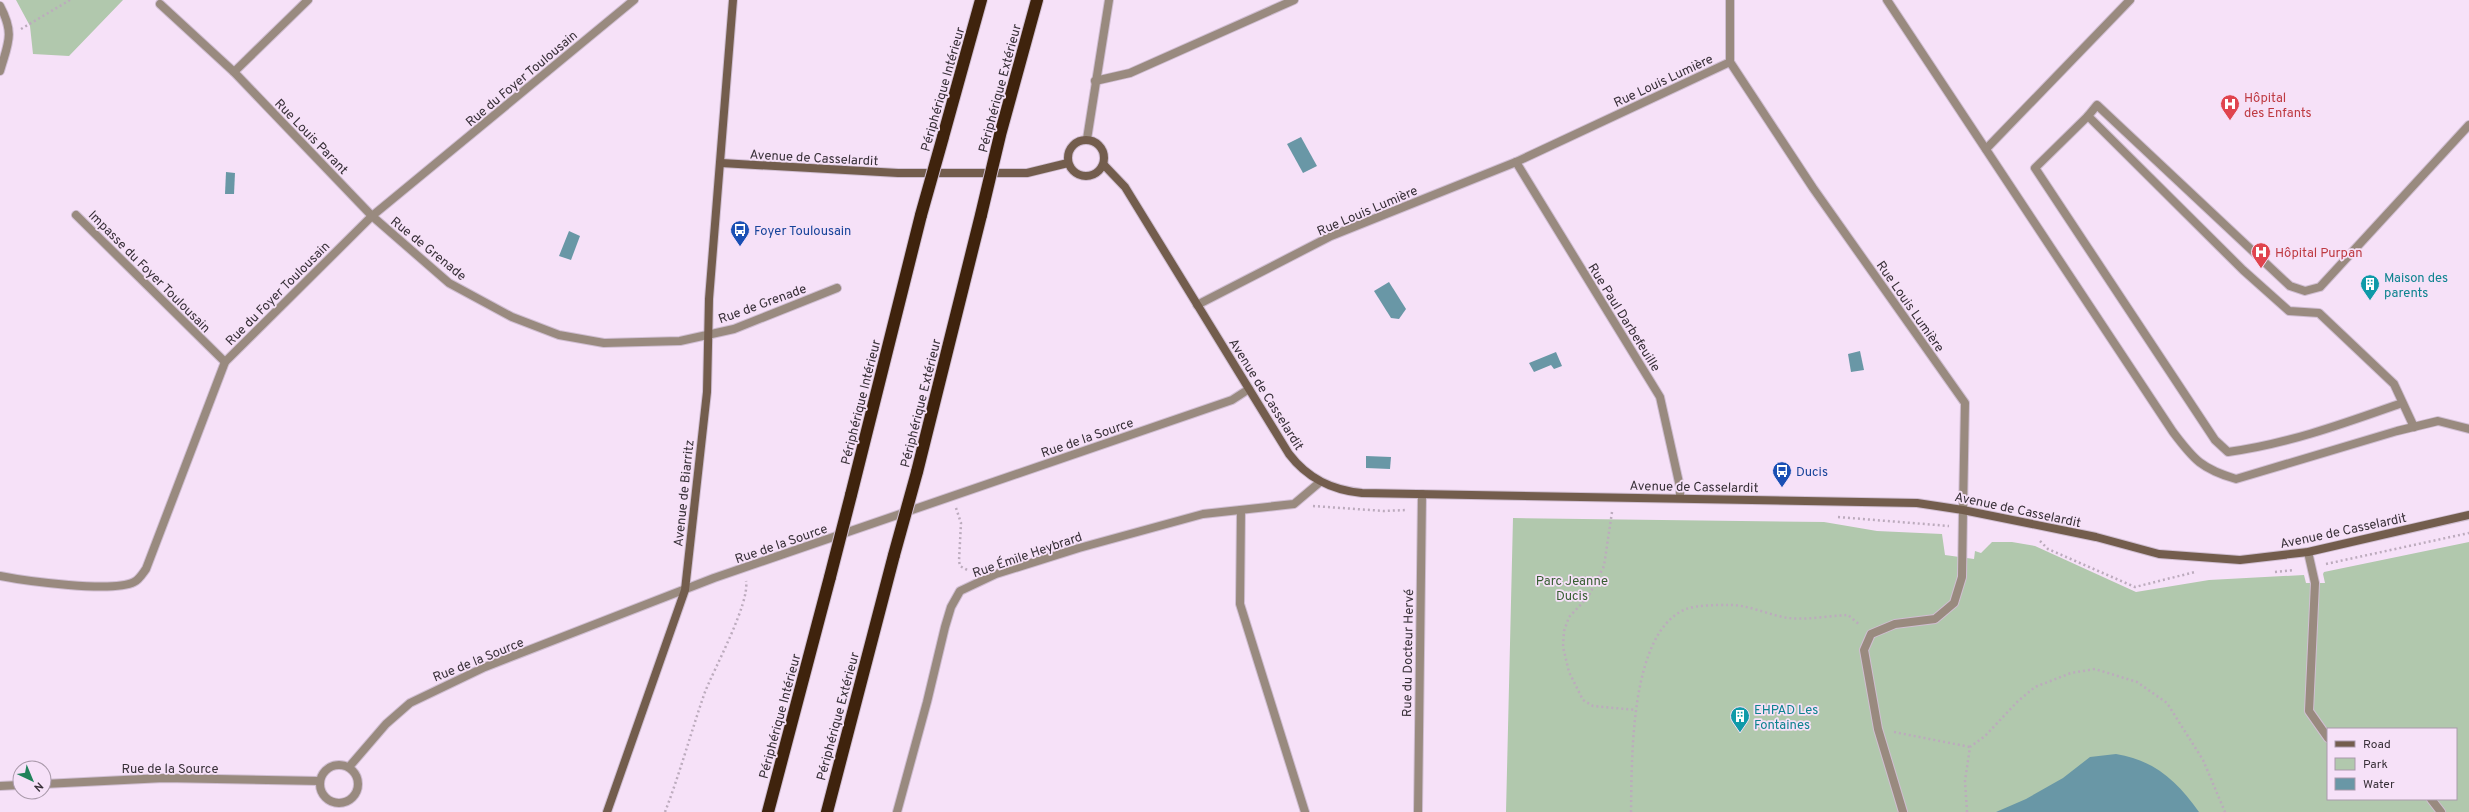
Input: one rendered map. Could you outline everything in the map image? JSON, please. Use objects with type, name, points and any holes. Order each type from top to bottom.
[{"type":"highway","name":"Périphérique Intérieur","points":[[768,812],[830,577],[921,215],[981,0]]},
{"type":"highway","name":"Périphérique Extérieur","points":[[827,812],[917,472],[1000,135],[1037,0]]},
{"type":"street","points":[[234,72],[308,0]]},
{"type":"street","name":"Rue du Foyer Toulousain","points":[[0,576],[18,579],[118,587],[135,582],[146,569],[225,362],[372,216],[634,0]]},
{"type":"street","points":[[721,163],[733,0]]},
{"type":"street","points":[[1087,139],[1109,0]]},
{"type":"street","points":[[1095,81],[1130,73],[1294,0]]},
{"type":"street","points":[[1730,0],[1730,62]]},
{"type":"street","points":[[1887,0],[2173,432],[2193,459],[2213,472],[2236,479],[2384,435],[2438,421],[2469,429]]},
{"type":"street","points":[[1986,149],[2130,0]]},
{"type":"street","name":"Rue Louis Parant","points":[[160,4],[234,72],[372,216]]},
{"type":"street","points":[[0,6],[8,20],[10,35],[0,71]]},
{"type":"street","name":"Rue Louis Lumière","points":[[1197,305],[1331,236],[1516,162],[1730,62],[1813,188],[1965,403],[1962,578],[1954,603],[1935,619],[1895,624],[1871,634]]},
{"type":"street","points":[[2402,403],[2342,424],[2259,448],[2228,452],[2214,440],[2035,168],[2088,116],[2097,105],[2290,286],[2305,291],[2320,287],[2469,125]]},
{"type":"street","points":[[2088,116],[2243,270],[2289,311],[2319,313],[2394,384],[2414,427]]},
{"type":"street","points":[[1087,139],[1099,145],[1103,151],[1104,165],[1096,174],[1085,176],[1075,172],[1068,163],[1068,156],[1074,144],[1087,139]]},
{"type":"street","name":"Rue Paul Darbefeuille","points":[[1516,162],[1660,396],[1680,487],[1680,498]]},
{"type":"street","name":"Avenue de Casselardit","points":[[721,163],[898,173],[1027,174],[1068,163]]},
{"type":"street","name":"Avenue de Biarritz","points":[[607,812],[685,590],[707,392],[709,298],[721,163]]},
{"type":"street","name":"Avenue de Casselardit","points":[[1104,165],[1125,186],[1289,454],[1297,465],[1320,482],[1341,491],[1422,494],[1917,503],[1963,510],[2096,537],[2160,554],[2240,560],[2308,552],[2469,515]]},
{"type":"street","name":"Impasse du Foyer Toulousain","points":[[76,215],[225,362]]},
{"type":"street","name":"Rue de Grenade","points":[[372,216],[449,283],[512,317],[559,335],[604,342],[680,341],[709,335],[734,329],[837,288]]},
{"type":"street","name":"Rue de la Source","points":[[349,767],[386,724],[410,703],[433,690],[485,667],[744,568],[1232,400],[1249,390]]},
{"type":"street","points":[[1294,504],[1320,482]]},
{"type":"street","name":"Rue du Docteur Hervé","points":[[1418,812],[1422,494]]},
{"type":"street","name":"Rue Émile Heybrard","points":[[897,812],[951,607],[960,591],[977,583],[1080,548],[1203,514],[1294,504]]},
{"type":"street","points":[[1241,510],[1240,604],[1305,812]]},
{"type":"street","points":[[2308,552],[2315,583],[2309,711],[2327,737]]},
{"type":"street","points":[[1871,634],[1864,650],[1878,729],[1903,812]]},
{"type":"street","points":[[336,765],[349,767],[356,773],[359,786],[354,796],[344,803],[331,802],[325,798],[320,781],[327,768],[336,765]]},
{"type":"street","name":"Rue de la Source","points":[[52,784],[164,778],[320,781]]},
{"type":"street","points":[[0,786],[12,785]]},
{"type":"street","points":[[2432,800],[2441,812]]},
{"type":"street","points":[[343,812],[344,803]]},
{"type":"path","points":[[10,35],[30,26],[70,0]]},
{"type":"path","points":[[951,497],[961,523],[960,566],[974,572],[977,583]]},
{"type":"path","points":[[1294,504],[1327,508],[1384,511],[1421,509]]},
{"type":"path","points":[[1604,511],[1619,511]]},
{"type":"path","points":[[1612,511],[1604,566],[1595,588],[1569,617],[1564,631],[1565,660],[1583,700],[1593,706],[1636,710]]},
{"type":"path","points":[[1830,516],[1851,520],[1963,527]]},
{"type":"path","points":[[2036,538],[2048,549],[2135,587],[2195,572]]},
{"type":"path","points":[[665,812],[705,691],[720,660],[745,597],[747,584],[744,568]]},
{"type":"path","points":[[1631,812],[1636,710],[1641,676],[1651,647],[1670,620],[1686,609],[1730,605],[1789,618],[1848,615],[1871,634]]},
{"type":"path","points":[[1967,812],[1965,781],[1970,747],[1985,736],[2018,701],[2036,687],[2071,673],[2095,669],[2137,682],[2167,704],[2203,760],[2225,812]]},
{"type":"path","points":[[1878,729],[1970,747]]},
{"type":"green space","points":[[16,0],[123,0],[69,56],[33,54],[30,26]]},
{"type":"green space","name":"Parc Jeanne Ducis","points":[[1513,518],[1824,522],[1877,531],[1942,534],[1945,555],[1974,559],[1975,551],[1981,553],[1992,542],[2012,542],[2035,546],[2136,592],[2209,580],[2304,575],[2306,583],[2325,583],[2324,572],[2469,542],[2469,812],[1506,812]]},
{"type":"water","points":[[1301,137],[1317,166],[1303,173],[1287,144]]},
{"type":"water","points":[[226,172],[235,173],[234,194],[225,194]]},
{"type":"water","points":[[569,231],[580,236],[571,260],[559,256]]},
{"type":"water","points":[[1389,282],[1406,309],[1399,319],[1391,318],[1374,291]]},
{"type":"water","points":[[1860,351],[1864,370],[1851,372],[1848,354]]},
{"type":"water","points":[[1556,352],[1562,366],[1554,369],[1551,365],[1534,372],[1529,363]]},
{"type":"water","points":[[1366,456],[1391,457],[1390,469],[1366,468]]},
{"type":"water","points":[[2116,754],[2142,761],[2164,774],[2182,791],[2199,812],[1996,812],[2026,799],[2063,778],[2090,757]]},
{"type":"place","name":"Hôpital des Enfants","points":[[2230,121]]},
{"type":"place","name":"Foyer Toulousain","points":[[740,247]]},
{"type":"place","name":"Hôpital Purpan","points":[[2261,269]]},
{"type":"place","name":"Maison des parents","points":[[2370,301]]},
{"type":"place","name":"Ducis","points":[[1782,488]]},
{"type":"place","name":"EHPAD Les Fontaines","points":[[1740,733]]}]
